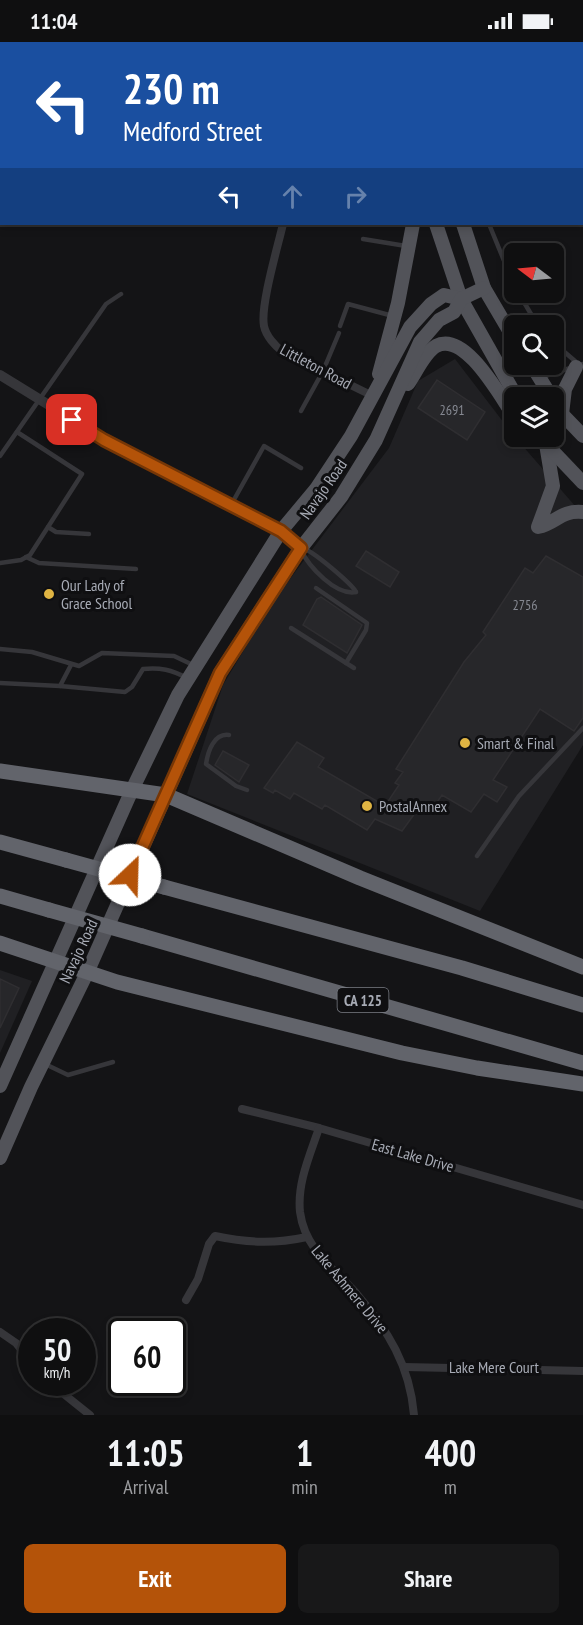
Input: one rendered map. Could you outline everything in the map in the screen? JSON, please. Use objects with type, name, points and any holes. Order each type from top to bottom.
[{"type":"highway","points":[[0,771],[166,795],[360,878],[583,967]]},
{"type":"highway","points":[[0,840],[462,968],[583,1005]]},
{"type":"highway","name":"CA 125","points":[[0,896],[583,1063]]},
{"type":"highway","points":[[0,901],[50,910]]},
{"type":"highway","points":[[0,943],[87,973],[402,1053],[583,1084]]},
{"type":"main road","points":[[373,396],[413,225]]},
{"type":"main road","points":[[436,225],[461,299],[511,387]]},
{"type":"main road","points":[[463,225],[484,288],[504,322]]},
{"type":"main road","name":"Navajo Road","points":[[0,1086],[132,790],[192,673],[281,531],[316,489],[373,396],[410,327],[431,304],[444,296],[461,299],[484,288]]},
{"type":"main road","name":"Navajo Road","points":[[0,1158],[87,973],[220,673],[301,548],[341,497],[392,408],[420,342],[439,320],[454,312],[461,299]]},
{"type":"main road","points":[[392,408],[429,352],[443,344],[459,347],[482,369],[504,401]]},
{"type":"main road","points":[[564,397],[565,389],[580,366]]},
{"type":"main road","points":[[538,375],[546,387]]},
{"type":"main road","points":[[564,416],[583,436]]},
{"type":"main road","points":[[544,447],[554,486],[538,527],[545,526],[564,513],[583,512]]},
{"type":"main road","points":[[549,447],[583,483]]},
{"type":"street","name":"Littleton Road","points":[[283,225],[264,311],[264,327],[275,346],[373,396]]},
{"type":"street","points":[[0,375],[104,440],[281,531],[301,548]]},
{"type":"street","name":"East Lake Drive","points":[[242,1109],[319,1128],[583,1205]]},
{"type":"street","name":"Lake Ashmere Drive","points":[[319,1128],[301,1181],[300,1211],[307,1237],[325,1263],[377,1319],[393,1342],[404,1367],[414,1415]]},
{"type":"street","points":[[186,1300],[198,1279],[209,1244],[215,1236],[246,1243],[277,1244],[307,1237]]},
{"type":"street","points":[[0,1332],[18,1345]]},
{"type":"street","name":"Lake Mere Court","points":[[404,1367],[583,1371]]},
{"type":"street","points":[[66,1396],[90,1415]]},
{"type":"lane","points":[[489,225],[504,261]]},
{"type":"lane","points":[[363,239],[409,247]]},
{"type":"lane","points":[[0,456],[106,304],[121,294]]},
{"type":"lane","points":[[340,326],[348,304],[393,316]]},
{"type":"lane","points":[[301,411],[323,371],[339,333]]},
{"type":"lane","points":[[540,378],[580,366],[564,352]]},
{"type":"lane","points":[[17,432],[82,474],[26,557]]},
{"type":"lane","points":[[231,505],[264,446],[301,468]]},
{"type":"lane","points":[[48,527],[56,532],[89,534]]},
{"type":"lane","points":[[301,548],[314,553],[356,592],[346,592],[323,577],[307,561],[301,548]]},
{"type":"lane","points":[[0,563],[26,557],[39,563],[136,569]]},
{"type":"lane","points":[[316,588],[367,623],[366,630],[346,663]]},
{"type":"lane","points":[[291,628],[354,668]]},
{"type":"lane","points":[[0,649],[32,652],[71,665],[84,665],[102,653],[174,656],[192,673]]},
{"type":"lane","points":[[60,686],[71,665]]},
{"type":"lane","points":[[0,683],[125,692],[132,687],[143,669],[171,669],[192,673]]},
{"type":"lane","points":[[477,856],[519,796],[583,728]]},
{"type":"lane","points":[[230,735],[222,735],[216,739],[206,764],[236,786],[247,790]]},
{"type":"lane","points":[[43,1063],[68,1075],[113,1062]]},
{"type":"shaded area","points":[[455,359],[504,423],[504,447],[524,447],[583,515],[583,745],[480,911],[187,794],[223,685],[274,600],[389,448],[418,381]]},
{"type":"shaded area","points":[[0,970],[32,981],[0,1053]]},
{"type":"building","points":[[437,380],[485,412],[467,440],[418,408]]},
{"type":"building","points":[[366,551],[399,572],[390,587],[356,566]]},
{"type":"building","points":[[546,556],[583,577],[583,718],[574,731],[540,709],[493,780],[507,787],[497,802],[484,794],[471,812],[442,795],[433,808],[423,802],[402,831],[375,819],[367,830],[325,805],[322,809],[294,793],[290,799],[275,790],[273,793],[264,788],[297,742],[324,758],[318,767],[385,806],[399,785],[395,783],[403,772],[396,769],[464,662],[486,635],[483,632],[525,568],[533,573]]},
{"type":"building","points":[[321,597],[362,625],[347,653],[303,625],[317,599]]},
{"type":"building","points":[[223,751],[249,765],[239,782],[215,765]]},
{"type":"building","points":[[0,979],[19,988],[0,1028]]},
{"type":"place","name":"Our Lady of Grace School","points":[[49,594]]},
{"type":"place","name":"Smart & Final","points":[[465,743]]},
{"type":"place","name":"PostalAnnex","points":[[367,806]]},
{"type":"route","points":[[72,420],[104,440],[281,531],[301,548],[220,673],[130,875]]}]
